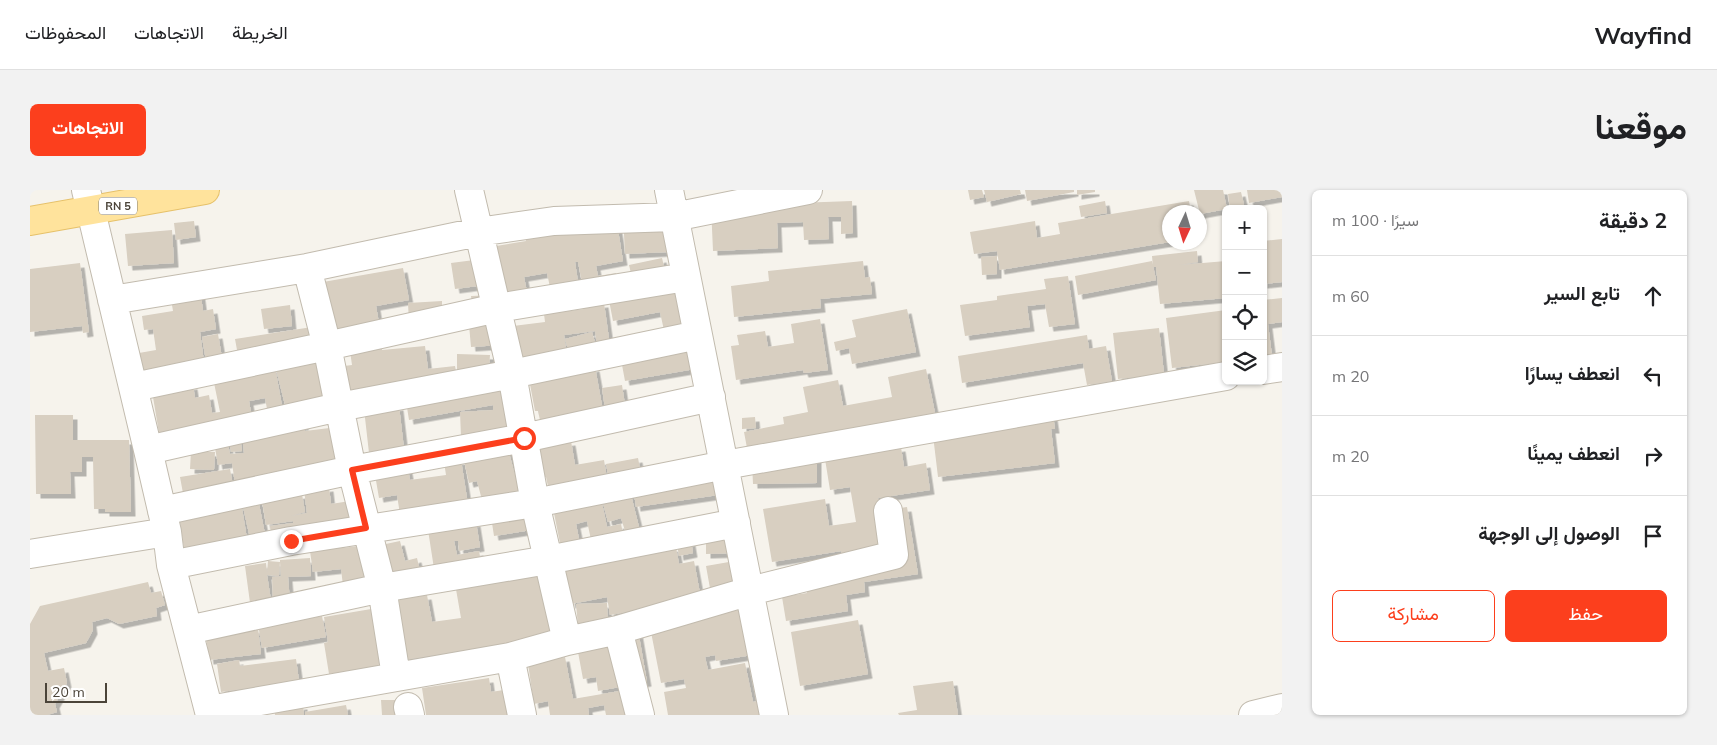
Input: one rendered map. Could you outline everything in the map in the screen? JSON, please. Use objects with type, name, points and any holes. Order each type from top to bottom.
[{"type":"main road","name":"RN 5","points":[[30,221],[89,200],[205,190]]},
{"type":"street","points":[[469,190],[512,374],[535,503],[567,641]]},
{"type":"street","points":[[670,190],[774,715]]},
{"type":"street","points":[[112,300],[307,268],[478,232],[554,221],[674,217],[808,190]]},
{"type":"street","points":[[89,200],[134,387],[164,522],[171,565],[210,713],[396,676],[510,657],[567,641],[618,630],[750,591],[894,555],[888,511]]},
{"type":"street","points":[[307,268],[328,346],[352,470],[382,588],[396,676]]},
{"type":"street","points":[[134,387],[497,308],[686,277]]},
{"type":"street","points":[[148,450],[339,407],[512,374],[698,335]]},
{"type":"street","points":[[1267,369],[1282,366]]},
{"type":"street","points":[[171,565],[366,528],[535,503],[724,465],[1222,377]]},
{"type":"street","points":[[30,554],[164,522],[352,470],[524,438],[711,397]]},
{"type":"street","points":[[188,630],[382,588],[548,560],[736,523]]},
{"type":"street","points":[[618,630],[640,715]]},
{"type":"street","points":[[510,657],[522,715]]},
{"type":"street","points":[[1253,715],[1282,708]]},
{"type":"building","points":[[968,190],[982,190],[984,197],[970,200]]},
{"type":"building","points":[[984,190],[1020,190],[1021,194],[987,202]]},
{"type":"building","points":[[1025,190],[1074,190],[1074,192],[1027,201]]},
{"type":"building","points":[[1077,190],[1095,190],[1095,192],[1077,195]]},
{"type":"building","points":[[1194,190],[1223,190],[1226,205],[1222,205],[1222,210],[1207,213],[1207,205],[1198,205]]},
{"type":"building","points":[[1247,190],[1282,190],[1282,197],[1249,203]]},
{"type":"building","points":[[1241,192],[1244,205],[1229,205],[1228,194]]},
{"type":"building","points":[[852,201],[853,233],[841,234],[841,217],[828,217],[829,239],[804,240],[803,222],[777,223],[778,248],[713,251],[711,206]]},
{"type":"building","points":[[1105,201],[1107,213],[1081,217],[1079,206]]},
{"type":"building","points":[[1189,201],[1190,205],[1165,205]]},
{"type":"building","points":[[1162,206],[1162,243],[1000,270],[997,251],[974,254],[970,232],[1035,221],[1037,238],[1060,234],[1058,223]]},
{"type":"building","points":[[615,211],[623,261],[596,266],[598,276],[616,273],[618,287],[584,293],[578,262],[575,262],[578,282],[552,297],[547,273],[524,277],[528,297],[505,301],[496,246],[526,241],[523,227]]},
{"type":"building","points":[[666,213],[668,252],[625,254],[623,215]]},
{"type":"building","points":[[194,221],[196,237],[176,240],[174,223]]},
{"type":"building","points":[[172,230],[174,263],[128,266],[125,234]]},
{"type":"building","points":[[1282,239],[1282,282],[1267,284],[1267,241]]},
{"type":"building","points":[[1197,251],[1198,262],[1179,265],[1222,261],[1222,298],[1160,304],[1156,267],[1153,267],[1152,256]]},
{"type":"building","points":[[997,256],[997,274],[982,275],[981,257]]},
{"type":"building","points":[[662,258],[667,279],[634,286],[629,265]]},
{"type":"building","points":[[482,259],[485,285],[455,289],[451,263]]},
{"type":"building","points":[[863,261],[865,278],[870,277],[872,294],[820,299],[821,308],[734,317],[731,286],[769,281],[768,271]]},
{"type":"building","points":[[1152,261],[1156,280],[1078,295],[1075,276]]},
{"type":"building","points":[[80,263],[89,332],[83,333],[82,326],[30,332],[30,269]]},
{"type":"building","points":[[403,268],[409,300],[376,306],[381,335],[334,343],[323,282]]},
{"type":"building","points":[[1068,276],[1075,324],[1049,327],[1045,304],[1027,306],[1030,327],[965,336],[960,305],[997,300],[997,296],[1046,289],[1044,279]]},
{"type":"building","points":[[683,281],[692,330],[665,335],[660,312],[613,321],[608,295]]},
{"type":"building","points":[[200,289],[203,311],[213,309],[216,329],[200,332],[205,370],[143,379],[139,353],[156,350],[153,329],[144,330],[142,316],[173,311],[170,293]]},
{"type":"building","points":[[497,295],[498,318],[409,323],[408,303],[442,301],[442,306],[472,304],[471,296]]},
{"type":"building","points":[[1282,298],[1282,322],[1268,324],[1272,356],[1267,357],[1267,340],[1267,300]]},
{"type":"building","points":[[604,303],[611,353],[598,354],[595,331],[564,335],[568,363],[519,369],[513,326],[545,322],[544,314],[584,309],[584,305]]},
{"type":"building","points":[[290,305],[292,326],[264,329],[261,309]]},
{"type":"building","points":[[907,309],[916,352],[852,364],[849,348],[836,351],[834,342],[856,337],[852,320]]},
{"type":"building","points":[[1222,311],[1222,362],[1172,368],[1166,318]]},
{"type":"building","points":[[820,319],[828,370],[804,373],[803,370],[736,380],[731,346],[739,345],[737,335],[765,331],[768,347],[794,343],[791,324]]},
{"type":"building","points":[[498,323],[500,345],[471,347],[469,325]]},
{"type":"building","points":[[312,327],[316,349],[239,361],[235,339]]},
{"type":"building","points":[[1159,328],[1164,374],[1118,379],[1113,333]]},
{"type":"building","points":[[592,332],[598,353],[571,361],[565,339]]},
{"type":"building","points":[[218,334],[223,364],[207,367],[202,337]]},
{"type":"building","points":[[1087,335],[1089,349],[1106,346],[1112,381],[1087,385],[1083,363],[962,383],[958,356]]},
{"type":"building","points":[[690,342],[695,369],[625,381],[620,354]]},
{"type":"building","points":[[425,346],[428,369],[455,366],[457,376],[457,354],[490,355],[489,368],[513,385],[525,428],[493,429],[494,435],[461,437],[460,412],[493,410],[493,405],[409,420],[405,395],[348,398],[344,366],[352,365],[350,351],[382,347],[382,350]]},
{"type":"building","points":[[321,358],[333,401],[287,413],[276,369]]},
{"type":"building","points":[[275,367],[284,417],[269,420],[265,398],[249,401],[253,424],[160,439],[152,391],[193,385],[195,398],[209,395],[212,413],[220,412],[213,378]]},
{"type":"building","points":[[595,367],[603,411],[541,425],[538,411],[535,411],[529,379]]},
{"type":"building","points":[[926,369],[935,413],[747,448],[744,432],[784,424],[783,417],[808,412],[803,387],[838,380],[843,406],[892,397],[888,377]]},
{"type":"building","points":[[622,385],[626,412],[606,415],[602,388]]},
{"type":"building","points":[[399,406],[404,449],[369,453],[364,409]]},
{"type":"building","points":[[1052,408],[1055,429],[1051,429],[1055,463],[938,477],[932,427]]},
{"type":"building","points":[[35,415],[73,415],[73,440],[129,440],[131,512],[105,512],[105,509],[94,509],[93,457],[82,457],[82,472],[70,472],[71,494],[36,494]]},
{"type":"building","points":[[755,417],[756,428],[742,429],[742,418]]},
{"type":"building","points":[[304,424],[305,431],[338,427],[343,469],[235,484],[232,463],[218,465],[214,442],[227,439],[230,454],[244,453],[242,435]]},
{"type":"building","points":[[240,437],[242,451],[231,452],[229,439]]},
{"type":"building","points":[[571,441],[575,465],[604,460],[608,485],[550,496],[546,477],[544,478],[539,446]]},
{"type":"building","points":[[507,445],[519,491],[482,500],[477,481],[469,483],[463,456]]},
{"type":"building","points":[[901,447],[904,467],[926,463],[930,490],[878,498],[880,511],[907,507],[918,574],[864,582],[865,592],[846,595],[848,611],[786,621],[782,597],[807,593],[802,565],[842,558],[841,551],[772,562],[763,509],[825,499],[829,526],[856,522],[850,487],[830,490],[825,459]]},
{"type":"building","points":[[191,451],[215,452],[214,470],[190,469]]},
{"type":"building","points":[[817,453],[817,483],[753,484],[752,463]]},
{"type":"building","points":[[638,458],[642,479],[610,485],[606,464]]},
{"type":"building","points":[[461,460],[469,511],[401,521],[397,495],[379,498],[374,469],[407,464],[410,480],[446,475],[444,462]]},
{"type":"building","points":[[728,467],[732,493],[636,507],[633,487]]},
{"type":"building","points":[[230,469],[234,491],[239,490],[250,557],[187,568],[179,516],[187,515],[180,477]]},
{"type":"building","points":[[329,487],[331,504],[350,501],[355,533],[273,545],[270,526],[293,523],[293,521],[266,525],[262,501],[302,494],[305,512],[291,516],[307,513],[304,490]]},
{"type":"building","points":[[630,491],[639,527],[625,531],[621,518],[608,522],[602,499]]},
{"type":"building","points":[[601,498],[607,527],[621,524],[625,543],[593,549],[587,521],[576,524],[581,549],[562,553],[553,508]]},
{"type":"building","points":[[258,499],[268,549],[253,552],[242,502]]},
{"type":"building","points":[[546,501],[550,527],[494,536],[490,510]]},
{"type":"building","points":[[476,522],[480,547],[459,551],[458,541],[454,541],[457,555],[479,551],[481,562],[547,574],[556,635],[405,660],[395,600],[427,595],[432,622],[461,618],[453,572],[435,575],[428,530]]},
{"type":"building","points":[[706,533],[737,533],[737,553],[706,554]]},
{"type":"building","points":[[340,540],[341,548],[369,545],[374,591],[344,594],[341,569],[313,572],[309,544]]},
{"type":"building","points":[[400,541],[405,561],[417,558],[423,584],[392,592],[381,545]]},
{"type":"building","points":[[691,541],[693,553],[679,556],[677,544]]},
{"type":"building","points":[[676,547],[679,564],[694,561],[701,599],[610,615],[607,597],[571,604],[564,567]]},
{"type":"building","points":[[310,558],[311,576],[288,577],[290,602],[273,603],[272,577],[283,576],[281,576],[280,560]]},
{"type":"building","points":[[746,559],[751,586],[711,594],[706,566]]},
{"type":"building","points":[[268,561],[280,562],[279,576],[267,575],[272,607],[251,610],[245,566],[266,563],[267,573]]},
{"type":"building","points":[[148,582],[151,593],[161,591],[165,605],[156,608],[157,616],[119,624],[107,618],[92,622],[93,630],[86,643],[44,653],[48,671],[64,668],[67,683],[55,704],[57,712],[47,715],[30,715],[30,624],[40,606]]},
{"type":"building","points":[[607,603],[608,624],[578,626],[576,604]]},
{"type":"building","points":[[377,608],[387,664],[329,674],[324,643],[328,642],[324,617]]},
{"type":"building","points":[[309,609],[311,618],[322,616],[326,637],[262,648],[257,618]]},
{"type":"building","points":[[743,609],[752,655],[716,661],[715,655],[705,657],[708,670],[745,663],[753,702],[767,699],[770,715],[668,715],[664,692],[686,688],[684,679],[661,683],[650,627]]},
{"type":"building","points":[[858,620],[868,674],[800,686],[791,632]]},
{"type":"building","points":[[258,628],[261,654],[209,660],[206,635]]},
{"type":"building","points":[[638,630],[647,682],[598,691],[596,677],[583,679],[578,652]]},
{"type":"building","points":[[565,657],[573,699],[643,687],[648,715],[606,715],[604,705],[588,708],[589,715],[550,715],[548,701],[534,704],[528,664]]},
{"type":"building","points":[[296,659],[299,681],[221,692],[217,664],[239,660],[240,666]]},
{"type":"building","points":[[489,678],[491,692],[510,689],[529,715],[426,715],[422,688]]},
{"type":"building","points":[[953,681],[958,715],[899,715],[898,713],[917,710],[913,686]]},
{"type":"building","points":[[381,700],[401,700],[401,715],[382,715]]},
{"type":"building","points":[[303,705],[304,715],[275,715],[274,708]]},
{"type":"building","points":[[346,705],[348,715],[305,715],[305,712]]},
{"type":"route","points":[[291,541],[366,528],[352,470],[524,438]]}]
